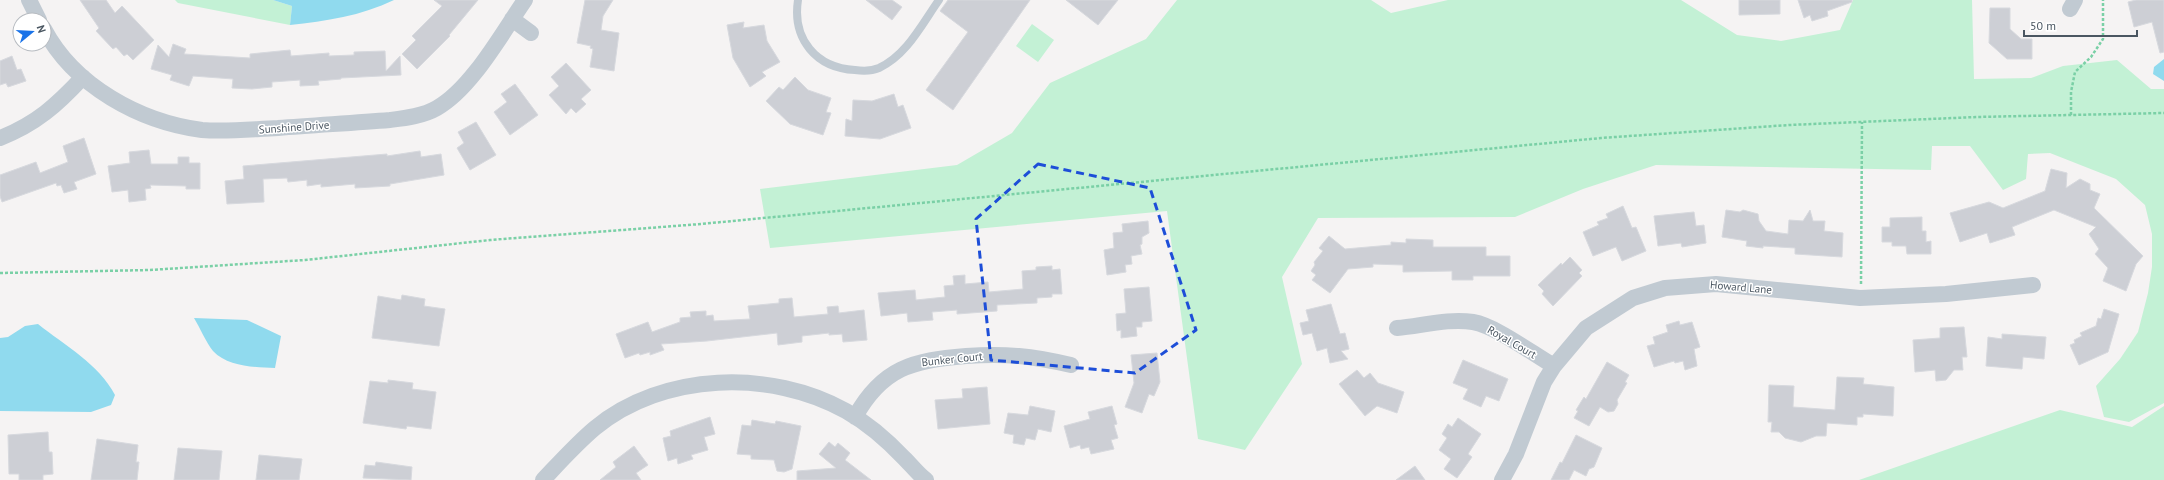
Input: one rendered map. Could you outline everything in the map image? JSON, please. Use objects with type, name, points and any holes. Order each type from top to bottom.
[{"type":"street","points":[[29,0],[35,12]]},
{"type":"street","name":"Sunshine Drive","points":[[52,40],[70,64],[98,89],[130,109],[166,123],[203,130],[241,130],[390,120],[415,117],[437,108],[457,93],[473,75],[525,0]]},
{"type":"street","points":[[512,19],[531,33]]},
{"type":"street","points":[[0,138],[20,130],[44,115],[83,77]]},
{"type":"street","name":"Howard Lane","points":[[1502,480],[1516,454],[1544,382],[1554,366],[1586,328],[1634,298],[1665,288],[1716,284],[1860,298],[1946,294],[2034,284]]},
{"type":"street","name":"Royal Court","points":[[1397,328],[1462,321],[1474,322],[1496,331],[1554,366]]},
{"type":"street","name":"Bunker Court","points":[[855,417],[864,401],[878,385],[896,372],[915,363],[937,359],[1001,354],[1036,356],[1071,365]]},
{"type":"street","points":[[543,480],[595,428],[628,407],[663,393],[699,384],[736,382],[775,385],[811,395],[855,417],[877,431],[926,480]]},
{"type":"lane","points":[[798,0],[797,11],[800,32],[807,48],[822,60],[841,70],[862,71],[878,69],[906,48],[939,0]]},
{"type":"path","points":[[2071,115],[2071,92],[2076,72],[2091,57],[2103,39],[2103,0]]},
{"type":"path","points":[[0,273],[150,270],[305,260],[490,240],[717,223],[1601,138],[1789,125],[2164,113]]},
{"type":"path","points":[[1860,298],[1862,122]]},
{"type":"highlighted area","points":[[1038,164],[1150,188],[1196,330],[1135,373],[991,360],[976,219]]},
{"type":"green space","points":[[175,0],[273,0],[292,6],[290,25],[178,3]]},
{"type":"green space","points":[[1177,0],[1371,0],[1391,13],[1448,0],[1681,0],[1737,35],[1781,41],[1840,30],[1853,0],[1972,0],[1974,79],[2031,78],[2063,66],[2117,60],[2151,89],[2164,89],[2164,403],[2129,422],[2104,417],[2096,386],[2120,359],[2138,332],[2148,293],[2152,267],[2152,234],[2145,205],[2116,179],[2050,153],[2028,154],[2026,179],[2003,190],[1970,146],[1932,146],[1931,170],[1656,165],[1583,189],[1515,217],[1318,218],[1282,277],[1302,364],[1245,450],[1198,439],[1167,211],[770,248],[760,189],[957,165],[1012,133],[1050,83],[1146,39]]},
{"type":"green space","points":[[1032,24],[1054,40],[1038,62],[1016,46]]},
{"type":"green space","points":[[2164,406],[2164,480],[1859,480],[2060,410],[2132,427]]},
{"type":"water","points":[[273,0],[394,0],[382,6],[356,14],[330,20],[290,25],[292,6]]},
{"type":"water","points":[[2164,59],[2164,81],[2153,74],[2154,67]]},
{"type":"water","points":[[194,318],[247,320],[281,336],[275,368],[242,365],[219,356],[210,347]]},
{"type":"water","points":[[38,324],[90,364],[100,374],[115,395],[111,405],[91,412],[0,411],[0,338],[8,337],[25,326]]},
{"type":"building","points":[[80,0],[106,0],[115,13],[122,6],[154,40],[133,60],[127,54],[124,56],[116,47],[113,49],[96,31],[99,28]]},
{"type":"building","points":[[434,0],[478,0],[449,35],[450,36],[417,69],[402,54],[416,40],[412,36],[442,6]]},
{"type":"building","points":[[585,0],[613,0],[603,16],[601,30],[619,33],[614,71],[590,67],[593,49],[590,48],[591,46],[577,43]]},
{"type":"building","points":[[866,0],[892,0],[902,7],[892,20]]},
{"type":"building","points":[[948,0],[1030,0],[953,110],[926,90],[968,32],[940,11]]},
{"type":"building","points":[[1066,0],[1118,0],[1098,25]]},
{"type":"building","points":[[1739,0],[1780,0],[1780,14],[1739,15]]},
{"type":"building","points":[[1798,0],[1852,0],[1852,2],[1827,11],[1828,16],[1812,21],[1810,15],[1804,18]]},
{"type":"building","points":[[2136,0],[2164,0],[2164,52],[2160,53],[2152,22],[2134,27],[2128,2]]},
{"type":"building","points":[[1990,8],[2010,8],[2010,29],[2021,39],[2032,39],[2032,59],[2007,59],[1989,43]]},
{"type":"building","points":[[744,22],[743,28],[764,25],[767,41],[780,62],[762,72],[766,76],[750,87],[733,58],[727,25]]},
{"type":"building","points":[[173,44],[186,49],[184,54],[250,58],[250,54],[290,50],[291,56],[329,53],[329,56],[354,55],[354,52],[385,51],[386,71],[400,56],[401,75],[341,78],[318,81],[319,85],[300,86],[300,80],[272,82],[272,87],[252,89],[232,88],[233,79],[193,76],[189,86],[170,80],[172,75],[151,69],[158,45],[169,57]]},
{"type":"building","points":[[12,56],[17,70],[21,69],[26,81],[8,87],[6,83],[0,85],[0,61]]},
{"type":"building","points":[[566,63],[591,90],[581,99],[586,104],[576,113],[571,108],[566,114],[549,95],[559,86],[551,77]]},
{"type":"building","points":[[795,77],[808,90],[831,98],[826,112],[831,113],[823,135],[790,124],[766,101],[779,87],[783,90]]},
{"type":"building","points":[[515,84],[538,115],[510,135],[494,112],[507,102],[501,94]]},
{"type":"building","points":[[894,94],[898,107],[903,105],[911,128],[880,139],[845,136],[846,119],[852,121],[853,100],[872,101]]},
{"type":"building","points":[[476,122],[496,155],[470,170],[457,148],[464,143],[458,132]]},
{"type":"building","points":[[84,138],[96,174],[74,182],[77,189],[64,193],[61,185],[57,186],[56,183],[2,202],[0,196],[0,175],[36,162],[40,173],[68,162],[63,146]]},
{"type":"building","points":[[149,150],[151,164],[178,164],[178,157],[189,157],[189,163],[200,163],[200,189],[186,189],[186,186],[150,185],[151,188],[145,189],[146,200],[129,202],[128,190],[112,192],[108,166],[130,163],[129,152]]},
{"type":"building","points":[[420,151],[421,157],[441,154],[444,175],[390,184],[390,186],[355,188],[355,184],[321,187],[321,184],[307,186],[307,180],[288,182],[287,178],[263,179],[264,202],[227,204],[225,181],[244,179],[243,166],[387,154],[387,156]]},
{"type":"building","points":[[2051,169],[2067,173],[2066,188],[2080,179],[2090,184],[2090,190],[2100,194],[2094,208],[2143,256],[2136,264],[2126,291],[2103,281],[2108,268],[2095,254],[2099,249],[2089,234],[2096,227],[2054,210],[2012,227],[2015,235],[1990,243],[1987,233],[1960,242],[1950,213],[1989,202],[2003,208],[2045,191]]},
{"type":"building","points":[[1623,206],[1632,228],[1636,227],[1646,251],[1622,261],[1616,247],[1593,256],[1583,232],[1599,225],[1597,222],[1608,218],[1606,214]]},
{"type":"building","points":[[1726,210],[1740,212],[1743,210],[1758,214],[1759,221],[1766,231],[1788,234],[1789,220],[1803,221],[1810,210],[1813,221],[1825,221],[1824,231],[1843,233],[1842,257],[1795,254],[1795,248],[1763,246],[1763,248],[1746,246],[1747,241],[1722,237]]},
{"type":"building","points":[[1694,212],[1696,226],[1704,225],[1706,243],[1682,247],[1681,243],[1658,246],[1654,216]]},
{"type":"building","points":[[1922,217],[1922,231],[1926,231],[1926,242],[1931,241],[1931,254],[1907,254],[1906,246],[1892,246],[1892,242],[1882,242],[1882,227],[1890,227],[1890,218]]},
{"type":"building","points":[[1148,221],[1149,233],[1142,237],[1142,244],[1140,245],[1142,254],[1131,256],[1132,264],[1125,265],[1126,272],[1107,275],[1104,250],[1114,248],[1113,233],[1123,232],[1122,224]]},
{"type":"building","points":[[1329,236],[1345,249],[1391,245],[1391,242],[1406,243],[1406,239],[1433,240],[1433,247],[1486,247],[1486,256],[1510,256],[1510,276],[1473,276],[1473,280],[1452,280],[1452,271],[1403,272],[1403,265],[1373,264],[1373,267],[1348,269],[1330,293],[1312,280],[1316,275],[1311,271],[1315,265],[1314,262],[1323,251],[1319,248]]},
{"type":"building","points":[[1570,257],[1582,270],[1579,273],[1582,276],[1553,306],[1542,294],[1544,291],[1538,285],[1561,263],[1562,265]]},
{"type":"building","points":[[1052,266],[1052,270],[1060,269],[1062,294],[1052,294],[1052,297],[1037,298],[1037,303],[997,305],[997,311],[957,314],[957,310],[932,312],[933,320],[908,322],[907,313],[881,316],[878,293],[915,290],[916,300],[945,297],[944,286],[954,285],[953,276],[965,275],[965,284],[988,282],[989,292],[1023,289],[1022,271],[1036,270],[1036,267]]},
{"type":"building","points":[[1149,287],[1152,321],[1142,322],[1142,327],[1136,327],[1137,336],[1121,338],[1121,330],[1117,331],[1116,314],[1126,313],[1124,289]]},
{"type":"building","points":[[402,295],[425,299],[424,306],[445,309],[439,346],[372,338],[378,296],[401,300]]},
{"type":"building","points":[[792,298],[794,317],[828,314],[827,307],[838,306],[839,313],[864,310],[867,340],[843,342],[842,334],[829,335],[829,333],[802,336],[802,342],[778,345],[777,333],[707,341],[661,344],[664,350],[650,355],[650,352],[640,355],[639,353],[625,358],[616,334],[648,322],[652,332],[680,322],[680,318],[691,317],[690,312],[706,311],[706,316],[713,315],[714,321],[750,319],[748,306],[779,303],[779,299]]},
{"type":"building","points":[[1331,304],[1340,334],[1345,333],[1349,349],[1341,351],[1348,359],[1330,363],[1327,348],[1317,351],[1312,333],[1303,335],[1300,323],[1309,321],[1306,310]]},
{"type":"building","points":[[2104,309],[2119,314],[2108,352],[2079,365],[2070,345],[2075,343],[2074,340],[2082,336],[2080,333],[2096,326],[2098,318],[2101,319]]},
{"type":"building","points":[[1679,321],[1680,325],[1692,322],[1700,347],[1694,349],[1697,366],[1685,370],[1683,361],[1675,363],[1674,361],[1654,367],[1647,346],[1655,344],[1653,337],[1668,332],[1666,325]]},
{"type":"building","points":[[1964,327],[1967,357],[1962,357],[1963,370],[1954,370],[1946,380],[1936,381],[1935,370],[1915,372],[1913,340],[1940,338],[1940,328]]},
{"type":"building","points":[[2002,334],[2046,337],[2044,359],[2023,357],[2022,369],[1986,366],[1988,337],[2002,339]]},
{"type":"building","points":[[1157,353],[1160,382],[1154,396],[1149,394],[1142,413],[1125,407],[1134,383],[1131,355]]},
{"type":"building","points":[[1463,360],[1508,379],[1499,401],[1486,396],[1481,407],[1463,399],[1468,389],[1453,383]]},
{"type":"building","points":[[1607,362],[1629,375],[1625,382],[1627,383],[1617,400],[1618,404],[1614,411],[1608,412],[1600,407],[1589,426],[1574,418],[1578,411],[1576,410],[1584,397],[1586,399]]},
{"type":"building","points":[[1357,370],[1364,378],[1370,373],[1378,383],[1404,392],[1397,413],[1377,406],[1365,416],[1339,384]]},
{"type":"building","points":[[1837,377],[1864,378],[1863,384],[1894,387],[1893,416],[1863,414],[1863,417],[1857,417],[1857,425],[1827,423],[1826,436],[1816,436],[1801,442],[1785,438],[1779,432],[1771,432],[1772,422],[1768,422],[1769,385],[1794,386],[1793,407],[1835,410]]},
{"type":"building","points":[[388,380],[413,383],[412,389],[436,392],[431,429],[407,426],[406,429],[363,423],[370,381],[388,383]]},
{"type":"building","points":[[987,387],[990,424],[938,429],[935,400],[963,398],[962,389]]},
{"type":"building","points":[[1030,406],[1055,411],[1051,432],[1038,429],[1035,440],[1026,438],[1024,445],[1013,443],[1014,435],[1004,433],[1008,413],[1028,415]]},
{"type":"building","points":[[1112,406],[1117,424],[1114,425],[1118,438],[1111,440],[1114,449],[1091,454],[1089,447],[1081,449],[1080,445],[1070,448],[1064,426],[1090,419],[1088,412]]},
{"type":"building","points":[[710,417],[715,434],[704,437],[708,450],[691,455],[693,459],[678,464],[677,458],[668,461],[663,438],[671,436],[670,431]]},
{"type":"building","points":[[1458,418],[1481,434],[1468,454],[1472,457],[1457,478],[1444,469],[1451,459],[1439,450],[1447,438],[1442,434],[1448,424],[1452,427]]},
{"type":"building","points":[[752,420],[775,424],[776,421],[801,426],[792,469],[784,472],[777,471],[774,460],[751,459],[751,455],[737,454],[742,425],[751,426]]},
{"type":"building","points":[[48,432],[49,452],[52,452],[53,474],[43,475],[43,480],[19,480],[19,474],[9,474],[8,435]]},
{"type":"building","points":[[1576,435],[1602,448],[1594,467],[1589,469],[1586,476],[1574,470],[1569,480],[1551,480],[1560,462],[1562,463]]},
{"type":"building","points":[[97,439],[138,445],[136,462],[139,462],[137,480],[91,480]]},
{"type":"building","points":[[829,442],[835,447],[838,443],[850,453],[845,460],[871,480],[797,480],[797,471],[836,468],[819,454]]},
{"type":"building","points":[[634,446],[648,465],[636,473],[641,480],[600,480],[616,467],[613,462]]},
{"type":"building","points":[[178,448],[222,451],[219,480],[174,480]]},
{"type":"building","points":[[259,455],[302,459],[299,480],[256,480]]},
{"type":"building","points":[[376,462],[412,467],[411,480],[363,478],[365,465],[375,466]]},
{"type":"building","points":[[1415,466],[1425,480],[1396,480]]}]
